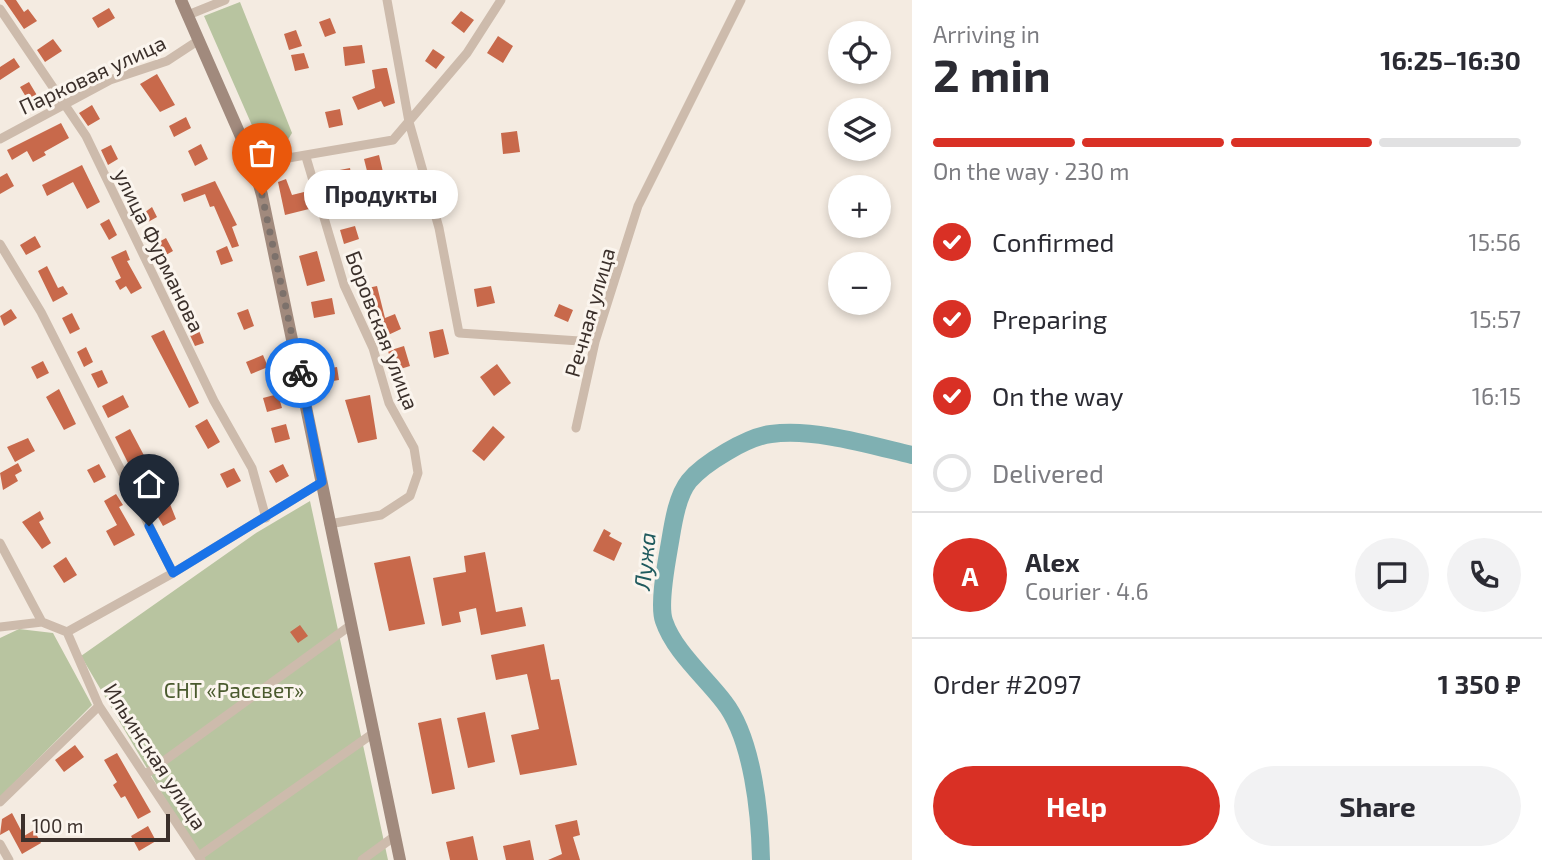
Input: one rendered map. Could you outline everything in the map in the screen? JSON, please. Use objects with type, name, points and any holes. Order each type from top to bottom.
[{"type":"main road","points":[[181,0],[253,164],[278,267],[400,860]]},
{"type":"street","points":[[188,15],[225,0]]},
{"type":"street","points":[[387,0],[409,122],[439,228],[459,333],[595,342]]},
{"type":"street","points":[[253,164],[281,157],[306,157],[393,140],[467,53],[500,0]]},
{"type":"street","name":"Речная улица","points":[[576,428],[595,342],[638,206],[741,0]]},
{"type":"street","name":"улица Фурманова","points":[[0,9],[86,136],[214,401],[252,468],[266,519]]},
{"type":"street","name":"Парковая улица","points":[[0,139],[110,80],[167,61],[199,40]]},
{"type":"street","name":"Боровская улица","points":[[306,157],[344,285],[373,348],[389,403],[414,448],[418,473],[410,496],[381,515],[329,524]]},
{"type":"street","points":[[0,244],[41,312],[173,573]]},
{"type":"street","points":[[0,627],[42,622],[66,632],[266,519],[322,482]]},
{"type":"street","points":[[0,543],[42,622]]},
{"type":"street","points":[[146,774],[351,625]]},
{"type":"street","name":"Ильинская улица","points":[[66,632],[99,706],[200,858]]},
{"type":"street","points":[[0,802],[99,706]]},
{"type":"street","points":[[200,858],[375,733]]},
{"type":"street","points":[[362,860],[395,836]]},
{"type":"street","points":[[0,844],[9,860]]},
{"type":"green space","points":[[240,2],[292,133],[284,146],[261,146],[204,16]]},
{"type":"green space","name":"СНТ «Рассвет»","points":[[310,501],[388,860],[201,860],[81,656],[256,533]]},
{"type":"green space","points":[[19,629],[53,633],[92,705],[0,797],[0,638]]},
{"type":"building","points":[[4,0],[16,0],[24,12],[28,9],[37,21],[24,29]]},
{"type":"building","points":[[109,8],[115,18],[98,28],[92,18]]},
{"type":"building","points":[[461,11],[474,20],[464,33],[451,23]]},
{"type":"building","points":[[330,18],[336,33],[325,37],[319,22]]},
{"type":"building","points":[[296,30],[302,46],[289,50],[284,34]]},
{"type":"building","points":[[498,36],[513,46],[503,63],[487,53]]},
{"type":"building","points":[[53,39],[62,51],[45,62],[37,50]]},
{"type":"building","points":[[362,45],[365,63],[345,66],[343,47]]},
{"type":"building","points":[[433,49],[445,57],[436,69],[425,61]]},
{"type":"building","points":[[304,53],[309,68],[295,71],[291,55]]},
{"type":"building","points":[[14,58],[20,67],[0,80],[0,67]]},
{"type":"building","points":[[387,68],[395,103],[384,107],[381,101],[358,110],[352,97],[375,88],[372,70]]},
{"type":"building","points":[[157,74],[175,105],[160,112],[140,84]]},
{"type":"building","points":[[29,82],[38,97],[29,102],[20,87]]},
{"type":"building","points":[[92,105],[100,119],[88,126],[79,113]]},
{"type":"building","points":[[340,109],[343,125],[329,128],[325,112]]},
{"type":"building","points":[[186,117],[191,128],[174,137],[169,126]]},
{"type":"building","points":[[61,123],[69,138],[44,152],[46,155],[33,162],[27,151],[12,160],[7,150]]},
{"type":"building","points":[[517,131],[520,152],[503,154],[501,133]]},
{"type":"building","points":[[201,144],[208,159],[195,166],[188,151]]},
{"type":"building","points":[[111,145],[118,159],[108,165],[101,150]]},
{"type":"building","points":[[379,155],[383,172],[368,175],[364,159]]},
{"type":"building","points":[[82,165],[100,202],[87,209],[73,182],[47,196],[42,185]]},
{"type":"building","points":[[350,168],[354,191],[329,195],[324,173]]},
{"type":"building","points":[[7,173],[14,186],[0,194],[0,177]]},
{"type":"building","points":[[286,179],[292,195],[304,192],[309,209],[285,215],[278,182]]},
{"type":"building","points":[[215,181],[237,225],[232,227],[239,246],[232,248],[214,206],[210,207],[205,194],[184,202],[181,194]]},
{"type":"building","points":[[152,207],[157,217],[141,226],[137,218]]},
{"type":"building","points":[[109,219],[117,235],[109,240],[100,224]]},
{"type":"building","points":[[355,226],[359,239],[344,244],[340,230]]},
{"type":"building","points":[[35,236],[41,247],[26,255],[20,245]]},
{"type":"building","points":[[166,238],[173,251],[157,260],[150,247]]},
{"type":"building","points":[[227,246],[233,261],[221,265],[216,251]]},
{"type":"building","points":[[126,250],[130,260],[127,261],[142,288],[131,294],[126,286],[120,290],[115,281],[121,278],[111,257]]},
{"type":"building","points":[[317,251],[325,281],[307,286],[299,256]]},
{"type":"building","points":[[47,266],[58,288],[63,286],[68,294],[53,302],[38,271]]},
{"type":"building","points":[[377,286],[385,318],[395,314],[401,329],[386,336],[375,308],[368,310],[363,289]]},
{"type":"building","points":[[491,286],[495,303],[477,307],[474,289]]},
{"type":"building","points":[[332,298],[335,314],[314,318],[311,302]]},
{"type":"building","points":[[559,304],[573,310],[568,322],[554,316]]},
{"type":"building","points":[[11,309],[17,318],[4,326],[0,316]]},
{"type":"building","points":[[248,309],[254,326],[244,330],[237,313]]},
{"type":"building","points":[[191,311],[204,343],[195,346],[181,316]]},
{"type":"building","points":[[72,313],[80,329],[70,334],[62,318]]},
{"type":"building","points":[[443,329],[449,354],[434,358],[429,332]]},
{"type":"building","points":[[164,330],[199,403],[189,408],[151,336]]},
{"type":"building","points":[[404,346],[410,366],[394,371],[388,351]]},
{"type":"building","points":[[86,347],[93,362],[84,367],[77,352]]},
{"type":"building","points":[[263,355],[268,367],[251,374],[246,362]]},
{"type":"building","points":[[43,361],[49,373],[37,379],[31,367]]},
{"type":"building","points":[[497,364],[511,383],[494,396],[480,377]]},
{"type":"building","points":[[337,367],[339,380],[321,383],[319,370]]},
{"type":"building","points":[[102,370],[108,383],[98,388],[91,374]]},
{"type":"building","points":[[59,389],[76,424],[64,430],[46,397]]},
{"type":"building","points":[[278,394],[282,408],[267,412],[263,398]]},
{"type":"building","points":[[123,395],[129,407],[108,418],[102,406]]},
{"type":"building","points":[[370,395],[377,439],[358,443],[345,400]]},
{"type":"building","points":[[207,419],[220,442],[208,449],[195,426]]},
{"type":"building","points":[[286,424],[290,439],[275,443],[271,428]]},
{"type":"building","points":[[493,426],[505,437],[484,461],[472,451]]},
{"type":"building","points":[[130,429],[148,463],[132,471],[115,437]]},
{"type":"building","points":[[28,438],[35,451],[15,462],[7,447]]},
{"type":"building","points":[[18,463],[22,471],[15,475],[18,481],[3,490],[0,473]]},
{"type":"building","points":[[99,464],[106,477],[94,483],[87,470]]},
{"type":"building","points":[[283,464],[289,476],[276,483],[269,471]]},
{"type":"building","points":[[234,468],[241,481],[227,488],[220,474]]},
{"type":"building","points":[[160,479],[176,519],[163,526],[142,489]]},
{"type":"building","points":[[116,494],[123,505],[119,507],[135,535],[114,546],[106,531],[117,525],[104,501]]},
{"type":"building","points":[[40,511],[44,519],[39,522],[51,543],[42,549],[22,522]]},
{"type":"building","points":[[604,529],[611,533],[609,536],[622,543],[614,561],[593,551]]},
{"type":"building","points":[[485,552],[496,612],[522,607],[526,626],[481,635],[476,608],[459,612],[461,622],[442,626],[433,578],[466,572],[464,556]]},
{"type":"building","points":[[410,556],[425,624],[389,631],[374,563]]},
{"type":"building","points":[[66,557],[77,575],[64,583],[53,566]]},
{"type":"building","points":[[300,625],[308,636],[298,643],[290,632]]},
{"type":"building","points":[[544,644],[551,680],[559,679],[577,765],[520,775],[511,735],[539,729],[527,674],[496,680],[491,655]]},
{"type":"building","points":[[485,712],[495,762],[468,768],[457,718]]},
{"type":"building","points":[[441,718],[455,789],[432,794],[418,723]]},
{"type":"building","points":[[75,745],[84,757],[64,772],[55,760]]},
{"type":"building","points":[[117,753],[151,812],[138,819],[125,796],[121,798],[113,785],[117,782],[104,760]]},
{"type":"building","points":[[12,813],[24,836],[34,830],[41,843],[22,854],[9,830],[0,835],[2,819]]},
{"type":"building","points":[[577,820],[580,835],[573,837],[580,860],[548,860],[562,854],[555,825]]},
{"type":"building","points":[[148,826],[156,841],[139,851],[131,836]]},
{"type":"building","points":[[473,836],[478,860],[450,860],[446,842]]},
{"type":"building","points":[[530,840],[534,860],[506,860],[503,846]]},
{"type":"waterway","name":"Лужа","points":[[761,860],[753,778],[742,736],[724,702],[675,643],[662,613],[674,519],[681,494],[689,481],[715,459],[738,445],[771,434],[823,435],[912,455]]},
{"type":"way so far","points":[[262,195],[300,373]]},
{"type":"place","name":"Продукты","points":[[262,195]]},
{"type":"route","points":[[149,526],[173,573],[266,519],[322,482],[300,373]]}]
